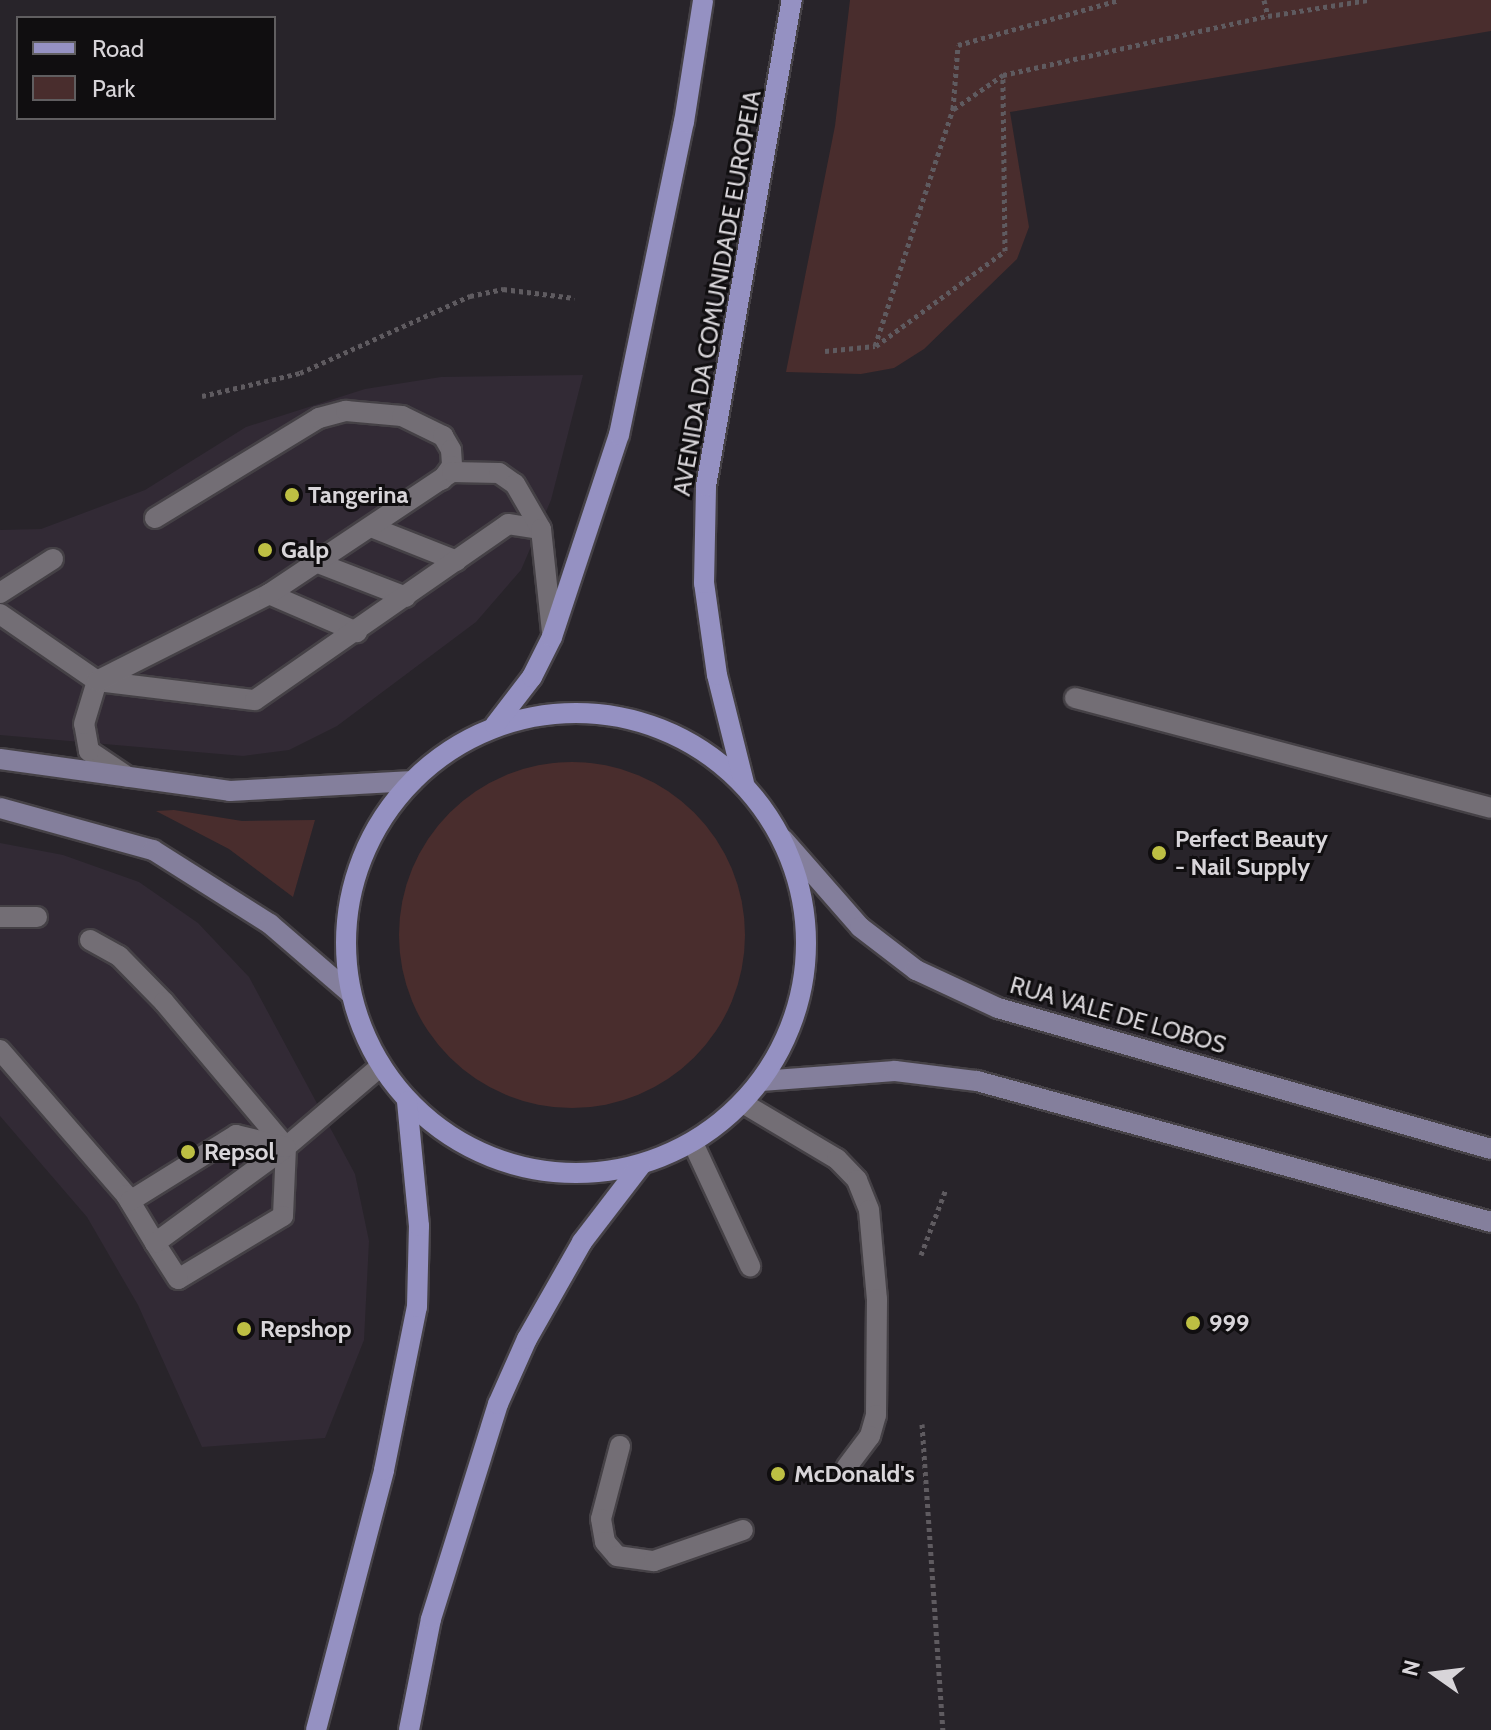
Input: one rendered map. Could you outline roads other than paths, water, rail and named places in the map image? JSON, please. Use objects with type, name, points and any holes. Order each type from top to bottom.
[{"type":"main road","points":[[495,725],[561,712],[629,716],[691,741],[744,783],[783,839],[803,899],[806,963],[791,1026],[761,1081],[746,1105],[693,1143],[641,1165],[572,1174],[504,1162],[442,1131],[407,1102],[381,1066],[350,993],[345,944],[355,877],[384,815],[413,781],[495,725],[532,677],[552,637],[619,435],[684,122],[703,0]]},
{"type":"main road","name":"AVENIDA DA COMUNIDADE EUROPEIA","points":[[744,783],[717,675],[704,583],[706,486],[792,0]]},
{"type":"main road","points":[[0,759],[269,792],[413,781]]},
{"type":"main road","points":[[0,808],[153,850],[270,924],[350,993]]},
{"type":"main road","name":"RUA VALE DE LOBOS","points":[[783,839],[860,927],[916,970],[998,1008],[1491,1149]]},
{"type":"main road","points":[[761,1081],[895,1071],[977,1081],[1491,1222]]},
{"type":"main road","points":[[316,1730],[392,1440],[417,1307],[419,1226],[407,1102]]},
{"type":"main road","points":[[409,1730],[431,1619],[498,1404],[527,1339],[582,1242],[641,1165]]},
{"type":"street","points":[[155,518],[319,418],[346,411],[402,416],[443,436],[451,450],[452,466],[442,480]]},
{"type":"street","points":[[128,777],[89,751],[84,724],[97,681],[269,594],[442,480],[473,470],[499,473],[515,484],[541,529],[552,637]]},
{"type":"street","points":[[0,614],[97,681],[255,700],[357,632],[508,524],[541,529]]},
{"type":"street","points":[[371,527],[457,561]]},
{"type":"street","points":[[0,593],[53,559]]},
{"type":"street","points":[[318,563],[406,597]]},
{"type":"street","points":[[269,594],[357,632]]},
{"type":"street","points":[[1075,698],[1491,808]]},
{"type":"street","points":[[0,917],[37,917]]},
{"type":"street","points":[[0,1050],[130,1201],[178,1279],[283,1216],[286,1147],[164,1002],[119,956],[90,940]]},
{"type":"street","points":[[155,1243],[286,1147],[381,1066]]},
{"type":"street","points":[[746,1105],[837,1159],[857,1180],[869,1210],[877,1299],[876,1415],[870,1436],[847,1467]]},
{"type":"street","points":[[130,1201],[236,1135],[286,1147]]},
{"type":"street","points":[[693,1143],[750,1266]]},
{"type":"street","points":[[620,1446],[601,1519],[605,1542],[617,1556],[654,1561],[743,1530]]},
{"type":"place","name":"Tangerina","points":[[292,495]]},
{"type":"place","name":"Galp","points":[[265,550]]},
{"type":"place","name":"Perfect Beauty - Nail Supply","points":[[1159,853]]},
{"type":"place","name":"Repsol","points":[[188,1152]]},
{"type":"place","name":"999","points":[[1193,1323]]},
{"type":"place","name":"Repshop","points":[[244,1329]]},
{"type":"place","name":"McDonald's","points":[[778,1474]]}]
